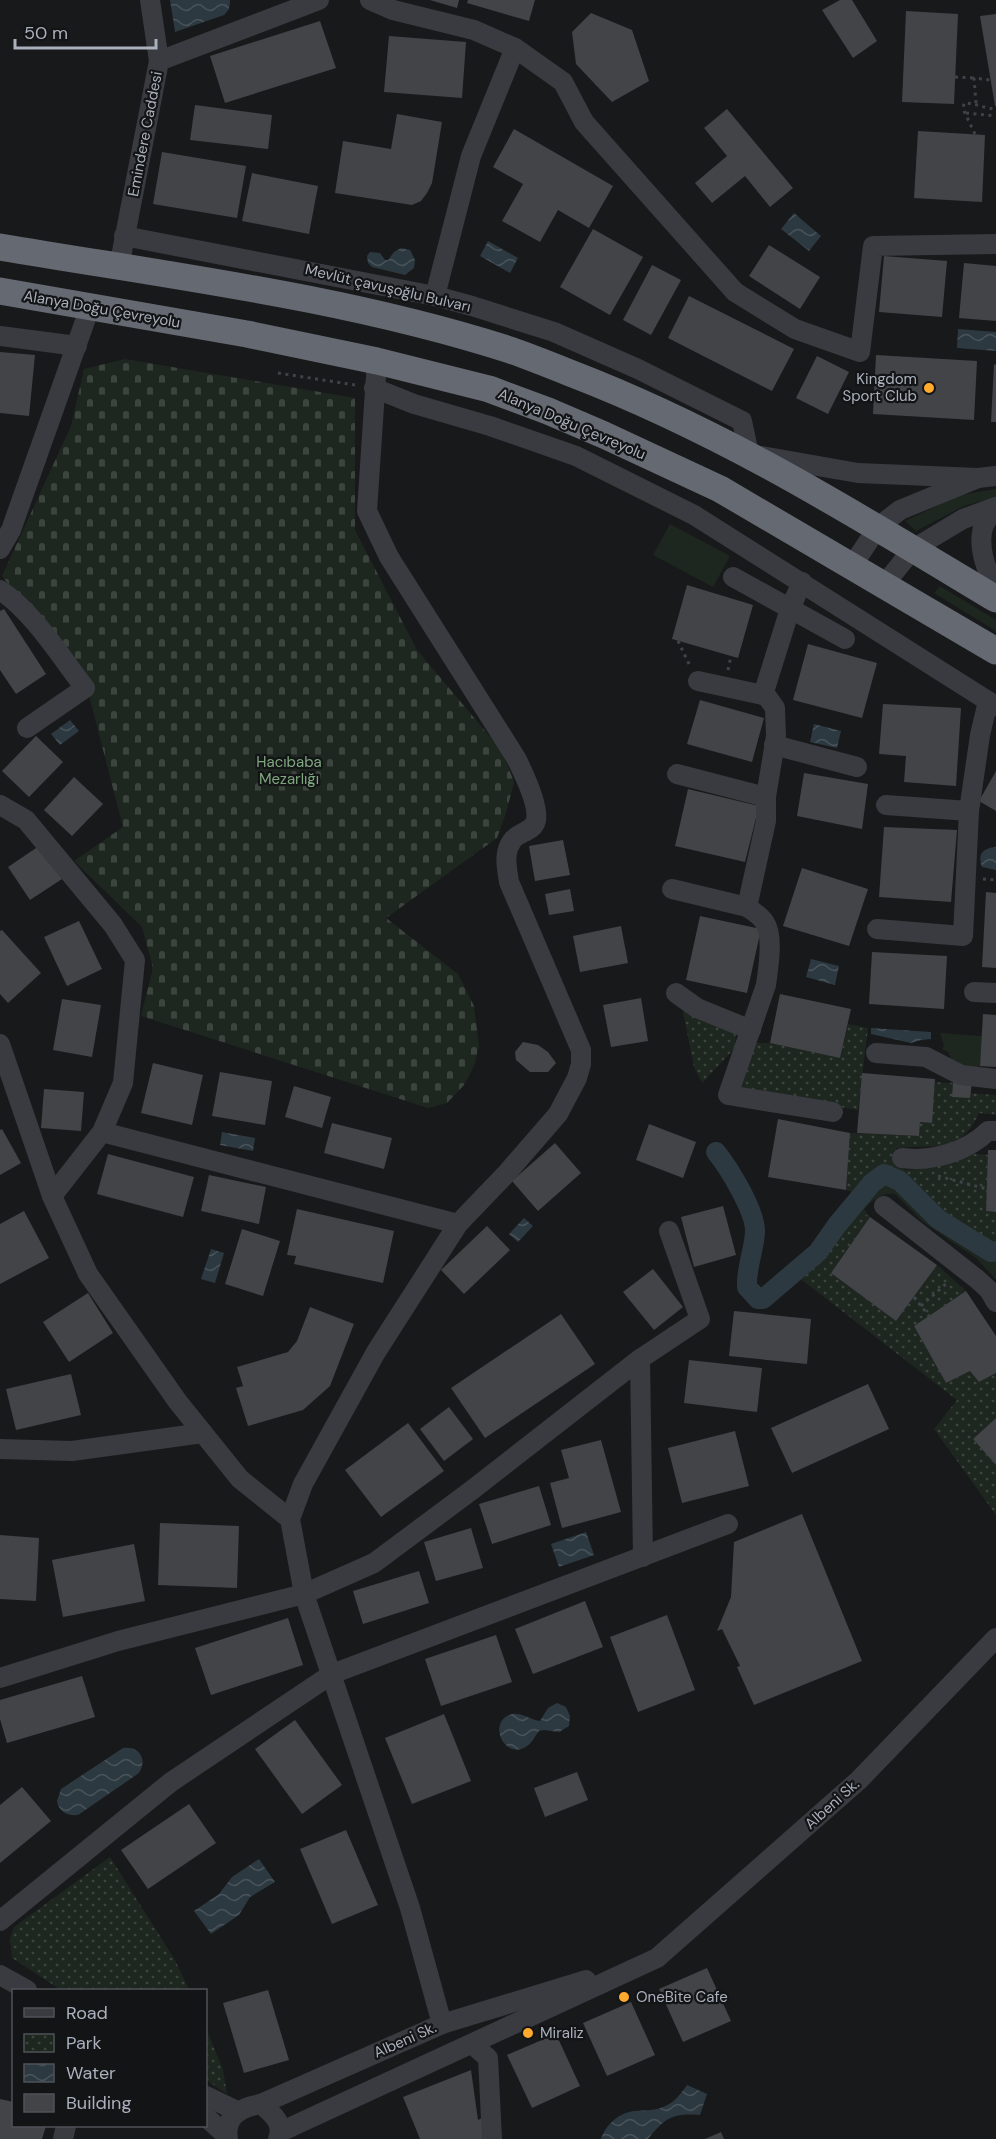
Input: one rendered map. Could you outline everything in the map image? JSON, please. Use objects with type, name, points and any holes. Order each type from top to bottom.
[{"type":"highway","points":[[0,247],[354,308],[440,329],[512,351],[615,391],[688,423],[749,454],[878,527],[996,599]]},
{"type":"highway","name":"Alanya Doğu Çevreyolu","points":[[0,291],[247,334],[377,360],[489,389],[604,435],[720,489],[996,651]]},
{"type":"street","name":"Emindere Caddesi","points":[[119,267],[159,61],[150,0]]},
{"type":"street","points":[[159,61],[319,0]]},
{"type":"street","points":[[370,0],[393,10],[474,30],[515,48],[563,82],[584,122],[735,292],[795,329],[860,352],[873,246],[996,244]]},
{"type":"street","points":[[435,296],[471,156],[515,48]]},
{"type":"street","name":"Mevlüt çavuşoğlu Bulvarı","points":[[124,236],[435,296],[554,332],[638,369],[742,421],[749,454]]},
{"type":"street","points":[[0,549],[11,530],[90,307]]},
{"type":"street","points":[[0,336],[77,346]]},
{"type":"street","points":[[377,360],[367,511],[389,557],[516,758],[530,786],[536,819],[533,826],[513,839],[506,860],[509,882],[580,1050],[581,1064],[577,1078],[558,1114],[506,1174],[458,1224],[376,1352],[303,1484],[290,1520],[303,1594],[410,1908],[442,2024]]},
{"type":"street","points":[[375,388],[414,404],[489,426],[576,456],[694,515],[992,704],[980,735],[969,811],[963,936],[877,929]]},
{"type":"street","points":[[749,454],[858,473],[987,477]]},
{"type":"street","points":[[852,567],[878,527],[900,510],[987,477]]},
{"type":"street","points":[[883,586],[913,549],[963,519],[996,507]]},
{"type":"street","points":[[996,507],[982,528],[982,551],[988,574],[996,584]]},
{"type":"street","points":[[733,577],[845,639]]},
{"type":"street","points":[[763,695],[790,609],[802,582]]},
{"type":"street","points":[[0,590],[27,612],[85,688],[27,728]]},
{"type":"street","points":[[698,681],[763,695],[775,708],[776,722],[766,797],[766,821],[747,907]]},
{"type":"street","points":[[774,745],[857,767]]},
{"type":"street","points":[[677,774],[766,797]]},
{"type":"street","points":[[0,805],[26,820],[113,925],[135,960],[123,1083],[102,1132],[52,1196]]},
{"type":"street","points":[[885,805],[969,811]]},
{"type":"street","points":[[672,889],[747,907],[765,922],[769,938],[766,985],[728,1095],[832,1112]]},
{"type":"street","points":[[975,992],[996,993]]},
{"type":"street","points":[[676,993],[697,1008],[751,1030]]},
{"type":"street","points":[[0,1044],[52,1196],[88,1274],[178,1402],[240,1479],[290,1520]]},
{"type":"street","points":[[876,1053],[926,1057],[961,1075],[996,1079]]},
{"type":"street","points":[[910,1159],[954,1152],[978,1140],[988,1131],[996,1131]]},
{"type":"street","points":[[102,1132],[458,1224]]},
{"type":"street","points":[[884,1206],[989,1290],[996,1302]]},
{"type":"street","points":[[0,1678],[118,1641],[303,1594],[375,1563],[482,1483],[640,1359],[700,1319],[669,1231]]},
{"type":"street","points":[[640,1359],[643,1557]]},
{"type":"street","points":[[0,1449],[72,1451],[203,1433]]},
{"type":"street","points":[[0,1921],[171,1782],[332,1674],[728,1524]]},
{"type":"street","name":"Albeni Sk.","points":[[279,2136],[657,1958],[859,1780],[996,1638]]},
{"type":"street","name":"Albeni Sk.","points":[[237,2111],[261,2104],[442,2024],[657,1958]]},
{"type":"street","points":[[0,1975],[25,1989]]},
{"type":"street","points":[[472,2044],[488,2058],[492,2139]]},
{"type":"street","points":[[207,2096],[237,2111],[230,2120],[228,2138]]},
{"type":"street","points":[[261,2104],[274,2115],[279,2123],[279,2136]]},
{"type":"street","points":[[207,2118],[228,2138]]},
{"type":"path","points":[[955,77],[990,80]]},
{"type":"path","points":[[974,78],[976,104]]},
{"type":"path","points":[[975,134],[963,109],[964,103],[996,109]]},
{"type":"path","points":[[966,113],[996,116]]},
{"type":"path","points":[[278,373],[375,388]]},
{"type":"path","points":[[678,640],[698,681]]},
{"type":"path","points":[[910,1159],[936,1176],[987,1189]]},
{"type":"path","points":[[921,1306],[963,1269]]},
{"type":"path","points":[[914,1297],[929,1316]]},
{"type":"green space","name":"Hacıbaba Mezarlığı","points":[[125,359],[355,398],[355,530],[417,650],[502,751],[514,782],[497,838],[386,918],[458,974],[474,1006],[479,1046],[474,1066],[464,1085],[447,1103],[428,1108],[141,1016],[153,968],[142,927],[74,861],[123,827],[85,680],[2,576],[71,426],[84,369]]},
{"type":"green space","points":[[996,489],[996,497],[964,506],[916,531],[905,521],[960,495]]},
{"type":"green space","points":[[670,524],[730,556],[713,587],[653,555]]},
{"type":"green space","points":[[940,586],[996,620],[996,631],[934,593]]},
{"type":"green space","points":[[681,1002],[736,1029],[735,1048],[702,1083],[694,1067]]},
{"type":"green space","points":[[848,1024],[868,1028],[858,1110],[737,1090],[752,1043],[770,1043],[840,1058]]},
{"type":"green space","points":[[940,1033],[982,1036],[980,1066],[970,1068],[961,1066],[953,1060],[948,1052],[942,1049],[944,1046]]},
{"type":"green space","points":[[935,1082],[953,1083],[952,1092],[996,1095],[996,1115],[979,1113],[963,1136],[945,1145],[896,1148],[895,1163],[905,1170],[911,1170],[955,1161],[971,1155],[988,1155],[986,1211],[996,1212],[996,1247],[991,1246],[927,1203],[910,1182],[887,1172],[881,1172],[856,1193],[846,1190],[850,1133],[918,1136],[920,1122],[931,1123]]},
{"type":"green space","points":[[885,1177],[899,1184],[930,1219],[990,1255],[996,1255],[996,1280],[976,1258],[923,1222],[895,1194],[882,1196],[867,1206],[864,1209],[870,1217],[856,1208],[877,1182]]},
{"type":"green space","points":[[856,1208],[870,1217],[831,1273],[896,1321],[937,1265],[966,1291],[914,1326],[946,1383],[970,1371],[979,1382],[996,1373],[996,1418],[973,1439],[996,1465],[996,1515],[934,1429],[957,1400],[802,1280]]},
{"type":"green space","points":[[110,1857],[175,1960],[189,1989],[59,1989],[12,1958],[10,1938],[14,1927]]},
{"type":"green space","points":[[207,2030],[223,2070],[227,2094],[207,2081]]},
{"type":"water","points":[[170,0],[230,0],[229,8],[224,15],[175,32]]},
{"type":"water","points":[[794,213],[821,236],[809,251],[781,229]]},
{"type":"water","points":[[488,241],[518,258],[510,273],[480,256]]},
{"type":"water","points":[[401,248],[410,250],[415,260],[414,268],[405,275],[372,267],[368,263],[367,256],[370,252],[380,253],[385,260],[388,260],[394,252]]},
{"type":"water","points":[[958,329],[996,332],[996,351],[957,348]]},
{"type":"water","points":[[70,720],[79,731],[60,745],[51,734]]},
{"type":"water","points":[[814,724],[841,731],[837,748],[810,742]]},
{"type":"water","points":[[996,847],[996,870],[982,867],[980,859],[982,852]]},
{"type":"water","points":[[811,959],[839,966],[835,985],[806,977]]},
{"type":"water","points":[[871,1028],[931,1032],[931,1039],[911,1043],[871,1034]]},
{"type":"water","points":[[222,1132],[255,1138],[253,1151],[220,1145]]},
{"type":"water","points":[[524,1218],[533,1226],[518,1242],[509,1234]]},
{"type":"water","points":[[211,1249],[224,1253],[215,1283],[201,1279]]},
{"type":"water","points":[[586,1532],[594,1555],[559,1567],[551,1544]]},
{"type":"water","points":[[557,1703],[566,1707],[570,1716],[569,1726],[559,1732],[539,1731],[529,1745],[519,1750],[506,1745],[499,1732],[504,1718],[515,1714],[540,1721],[548,1708]]},
{"type":"water","points":[[123,1748],[134,1749],[140,1754],[143,1763],[139,1773],[78,1815],[70,1815],[62,1811],[57,1801],[61,1789]]},
{"type":"water","points":[[259,1859],[275,1882],[250,1897],[239,1915],[211,1934],[194,1911],[219,1894],[232,1877]]},
{"type":"water","points":[[687,2085],[707,2094],[700,2115],[670,2118],[659,2126],[648,2139],[601,2139],[606,2128],[619,2116],[667,2105]]},
{"type":"building","points":[[430,0],[459,0],[457,8]]},
{"type":"building","points":[[468,0],[535,0],[529,21],[467,3]]},
{"type":"building","points":[[840,0],[852,0],[877,41],[853,58],[822,10]]},
{"type":"building","points":[[906,11],[958,14],[954,104],[902,102]]},
{"type":"building","points":[[591,13],[632,30],[649,81],[612,102],[576,64],[572,32]]},
{"type":"building","points":[[996,14],[996,106],[995,106],[980,16]]},
{"type":"building","points":[[320,21],[336,68],[225,103],[210,56]]},
{"type":"building","points":[[389,36],[466,42],[462,98],[384,92]]},
{"type":"building","points":[[195,105],[272,115],[268,149],[190,140]]},
{"type":"building","points":[[727,109],[793,188],[770,207],[745,176],[712,203],[695,183],[727,156],[704,128]]},
{"type":"building","points":[[397,114],[442,122],[432,183],[421,201],[412,205],[335,193],[343,141],[391,149]]},
{"type":"building","points":[[514,129],[613,186],[589,228],[558,210],[540,242],[502,221],[523,184],[493,167]]},
{"type":"building","points":[[918,131],[985,135],[982,202],[914,198]]},
{"type":"building","points":[[162,152],[246,166],[237,218],[153,204]]},
{"type":"building","points":[[252,173],[318,186],[309,234],[242,221]]},
{"type":"building","points":[[593,229],[643,257],[610,315],[560,287]]},
{"type":"building","points":[[769,245],[820,277],[800,309],[749,276]]},
{"type":"building","points":[[884,256],[947,261],[942,317],[879,312]]},
{"type":"building","points":[[964,263],[996,266],[996,321],[959,318]]},
{"type":"building","points":[[652,265],[681,280],[651,335],[623,320]]},
{"type":"building","points":[[689,296],[794,349],[772,391],[668,338]]},
{"type":"building","points":[[0,352],[35,355],[29,416],[0,413]]},
{"type":"building","points":[[876,355],[977,361],[974,420],[873,414]]},
{"type":"building","points":[[817,356],[849,372],[828,414],[796,398]]},
{"type":"building","points":[[994,364],[996,365],[996,422],[991,422]]},
{"type":"building","points":[[687,585],[753,605],[738,658],[672,639]]},
{"type":"building","points":[[4,609],[46,674],[16,694],[0,670],[0,611]]},
{"type":"building","points":[[808,644],[877,663],[862,718],[793,700]]},
{"type":"building","points":[[700,700],[764,718],[752,762],[687,744]]},
{"type":"building","points":[[883,704],[961,708],[956,786],[904,782],[906,756],[879,754]]},
{"type":"building","points":[[36,736],[63,762],[29,797],[2,771]]},
{"type":"building","points":[[996,771],[996,811],[979,801]]},
{"type":"building","points":[[804,773],[868,784],[862,829],[797,816]]},
{"type":"building","points":[[74,777],[103,804],[72,836],[44,810]]},
{"type":"building","points":[[688,789],[759,806],[745,862],[675,846]]},
{"type":"building","points":[[884,827],[957,830],[951,902],[879,897]]},
{"type":"building","points":[[563,840],[570,875],[535,881],[529,846]]},
{"type":"building","points":[[39,846],[62,879],[30,900],[8,867]]},
{"type":"building","points":[[802,868],[868,889],[849,946],[783,926]]},
{"type":"building","points":[[570,889],[574,911],[549,915],[545,894]]},
{"type":"building","points":[[986,892],[996,893],[996,968],[982,967]]},
{"type":"building","points":[[700,916],[761,929],[747,993],[686,980]]},
{"type":"building","points":[[79,921],[102,969],[67,986],[44,937]]},
{"type":"building","points":[[621,926],[628,963],[580,972],[573,936]]},
{"type":"building","points":[[2,930],[41,973],[8,1003],[0,994],[0,931]]},
{"type":"building","points":[[872,952],[947,956],[944,1009],[869,1004]]},
{"type":"building","points":[[780,994],[851,1009],[840,1058],[770,1043]]},
{"type":"building","points":[[641,998],[648,1041],[611,1047],[603,1005]]},
{"type":"building","points":[[62,999],[101,1005],[92,1057],[53,1050]]},
{"type":"building","points":[[983,1014],[996,1015],[996,1067],[980,1066]]},
{"type":"building","points":[[523,1042],[538,1045],[548,1052],[556,1063],[548,1072],[530,1072],[516,1060],[515,1052]]},
{"type":"building","points":[[153,1063],[203,1075],[192,1125],[141,1113]]},
{"type":"building","points":[[220,1072],[272,1081],[265,1125],[212,1116]]},
{"type":"building","points":[[862,1073],[935,1079],[932,1123],[920,1122],[919,1136],[857,1133]]},
{"type":"building","points":[[953,1081],[972,1082],[970,1098],[952,1097]]},
{"type":"building","points":[[294,1086],[331,1097],[322,1128],[285,1117]]},
{"type":"building","points":[[44,1089],[84,1092],[81,1131],[41,1128]]},
{"type":"building","points":[[778,1119],[850,1133],[846,1190],[768,1177]]},
{"type":"building","points":[[332,1123],[392,1138],[384,1169],[324,1153]]},
{"type":"building","points":[[649,1124],[696,1142],[683,1178],[636,1160]]},
{"type":"building","points":[[2,1129],[21,1163],[0,1175],[0,1130]]},
{"type":"building","points":[[555,1143],[581,1173],[538,1211],[512,1181]]},
{"type":"building","points":[[988,1150],[996,1150],[996,1212],[986,1211]]},
{"type":"building","points":[[108,1154],[194,1177],[183,1217],[97,1194]]},
{"type":"building","points":[[209,1175],[266,1187],[259,1224],[201,1211]]},
{"type":"building","points":[[723,1206],[736,1255],[694,1267],[681,1217]]},
{"type":"building","points":[[297,1209],[394,1231],[383,1283],[294,1264],[296,1256],[287,1255]]},
{"type":"building","points":[[24,1211],[49,1258],[0,1284],[0,1224]]},
{"type":"building","points":[[870,1217],[937,1265],[896,1321],[831,1273]]},
{"type":"building","points":[[487,1226],[510,1250],[464,1294],[441,1270]]},
{"type":"building","points":[[242,1229],[280,1241],[263,1296],[225,1284]]},
{"type":"building","points":[[653,1269],[683,1307],[654,1330],[623,1292]]},
{"type":"building","points":[[966,1291],[996,1336],[996,1373],[979,1382],[970,1371],[946,1383],[914,1326]]},
{"type":"building","points":[[88,1293],[113,1333],[69,1362],[43,1322]]},
{"type":"building","points":[[310,1307],[354,1324],[330,1386],[303,1410],[248,1426],[236,1388],[243,1386],[237,1367],[288,1352],[297,1341]]},
{"type":"building","points":[[734,1311],[811,1319],[807,1364],[729,1356]]},
{"type":"building","points":[[561,1314],[595,1364],[485,1438],[451,1388]]},
{"type":"building","points":[[689,1360],[762,1368],[757,1412],[684,1403]]},
{"type":"building","points":[[71,1374],[81,1415],[16,1430],[6,1389]]},
{"type":"building","points":[[868,1384],[889,1429],[792,1473],[771,1428]]},
{"type":"building","points":[[449,1407],[473,1439],[444,1461],[420,1429]]},
{"type":"building","points":[[996,1418],[996,1465],[973,1439]]},
{"type":"building","points":[[408,1423],[444,1471],[381,1517],[345,1470]]},
{"type":"building","points":[[735,1431],[749,1486],[682,1503],[668,1448]]},
{"type":"building","points":[[601,1440],[621,1512],[562,1528],[550,1483],[569,1478],[561,1450]]},
{"type":"building","points":[[539,1486],[551,1525],[492,1544],[479,1504]]},
{"type":"building","points":[[802,1514],[862,1661],[754,1705],[737,1667],[740,1666],[722,1629],[717,1631],[731,1597],[734,1542]]},
{"type":"building","points":[[160,1523],[239,1526],[237,1588],[158,1585]]},
{"type":"building","points":[[471,1528],[483,1568],[436,1581],[424,1542]]},
{"type":"building","points":[[0,1535],[39,1538],[36,1601],[0,1599]]},
{"type":"building","points":[[134,1544],[145,1601],[63,1617],[52,1560]]},
{"type":"building","points":[[419,1571],[429,1603],[363,1624],[353,1591]]},
{"type":"building","points":[[585,1601],[603,1647],[533,1674],[515,1629]]},
{"type":"building","points":[[667,1615],[695,1690],[638,1712],[610,1637]]},
{"type":"building","points":[[288,1618],[303,1665],[211,1695],[195,1648]]},
{"type":"building","points":[[496,1635],[512,1682],[441,1706],[425,1659]]},
{"type":"building","points":[[82,1676],[95,1717],[7,1743],[0,1719],[0,1700]]},
{"type":"building","points":[[444,1714],[471,1781],[412,1804],[385,1738]]},
{"type":"building","points":[[295,1720],[342,1785],[302,1814],[255,1749]]},
{"type":"building","points":[[577,1772],[588,1800],[545,1817],[534,1788]]},
{"type":"building","points":[[22,1787],[51,1821],[0,1863],[0,1805]]},
{"type":"building","points":[[189,1804],[216,1843],[148,1889],[121,1850]]},
{"type":"building","points":[[346,1830],[378,1905],[332,1924],[300,1849]]},
{"type":"building","points":[[707,1968],[731,2021],[683,2042],[659,1989]]},
{"type":"building","points":[[268,1990],[289,2060],[244,2073],[223,2003]]},
{"type":"building","points":[[631,2002],[655,2055],[607,2076],[583,2023]]},
{"type":"building","points":[[556,2034],[580,2086],[532,2108],[507,2055]]},
{"type":"building","points":[[471,2070],[478,2120],[486,2116],[487,2139],[420,2139],[403,2097]]},
{"type":"building","points":[[0,2099],[12,2102],[12,2127],[46,2127],[42,2139],[0,2139]]},
{"type":"building","points":[[721,2132],[724,2139],[705,2139]]},
{"type":"waterway","points":[[716,1152],[741,1190],[754,1223],[755,1232],[747,1287],[758,1299],[763,1299],[818,1252],[872,1183],[884,1174],[900,1181],[938,1219],[991,1252],[996,1251]]},
{"type":"place","name":"Kingdom Sport Club","points":[[929,388]]},
{"type":"place","name":"OneBite Cafe","points":[[624,1997]]},
{"type":"place","name":"Miraliz","points":[[528,2033]]}]
